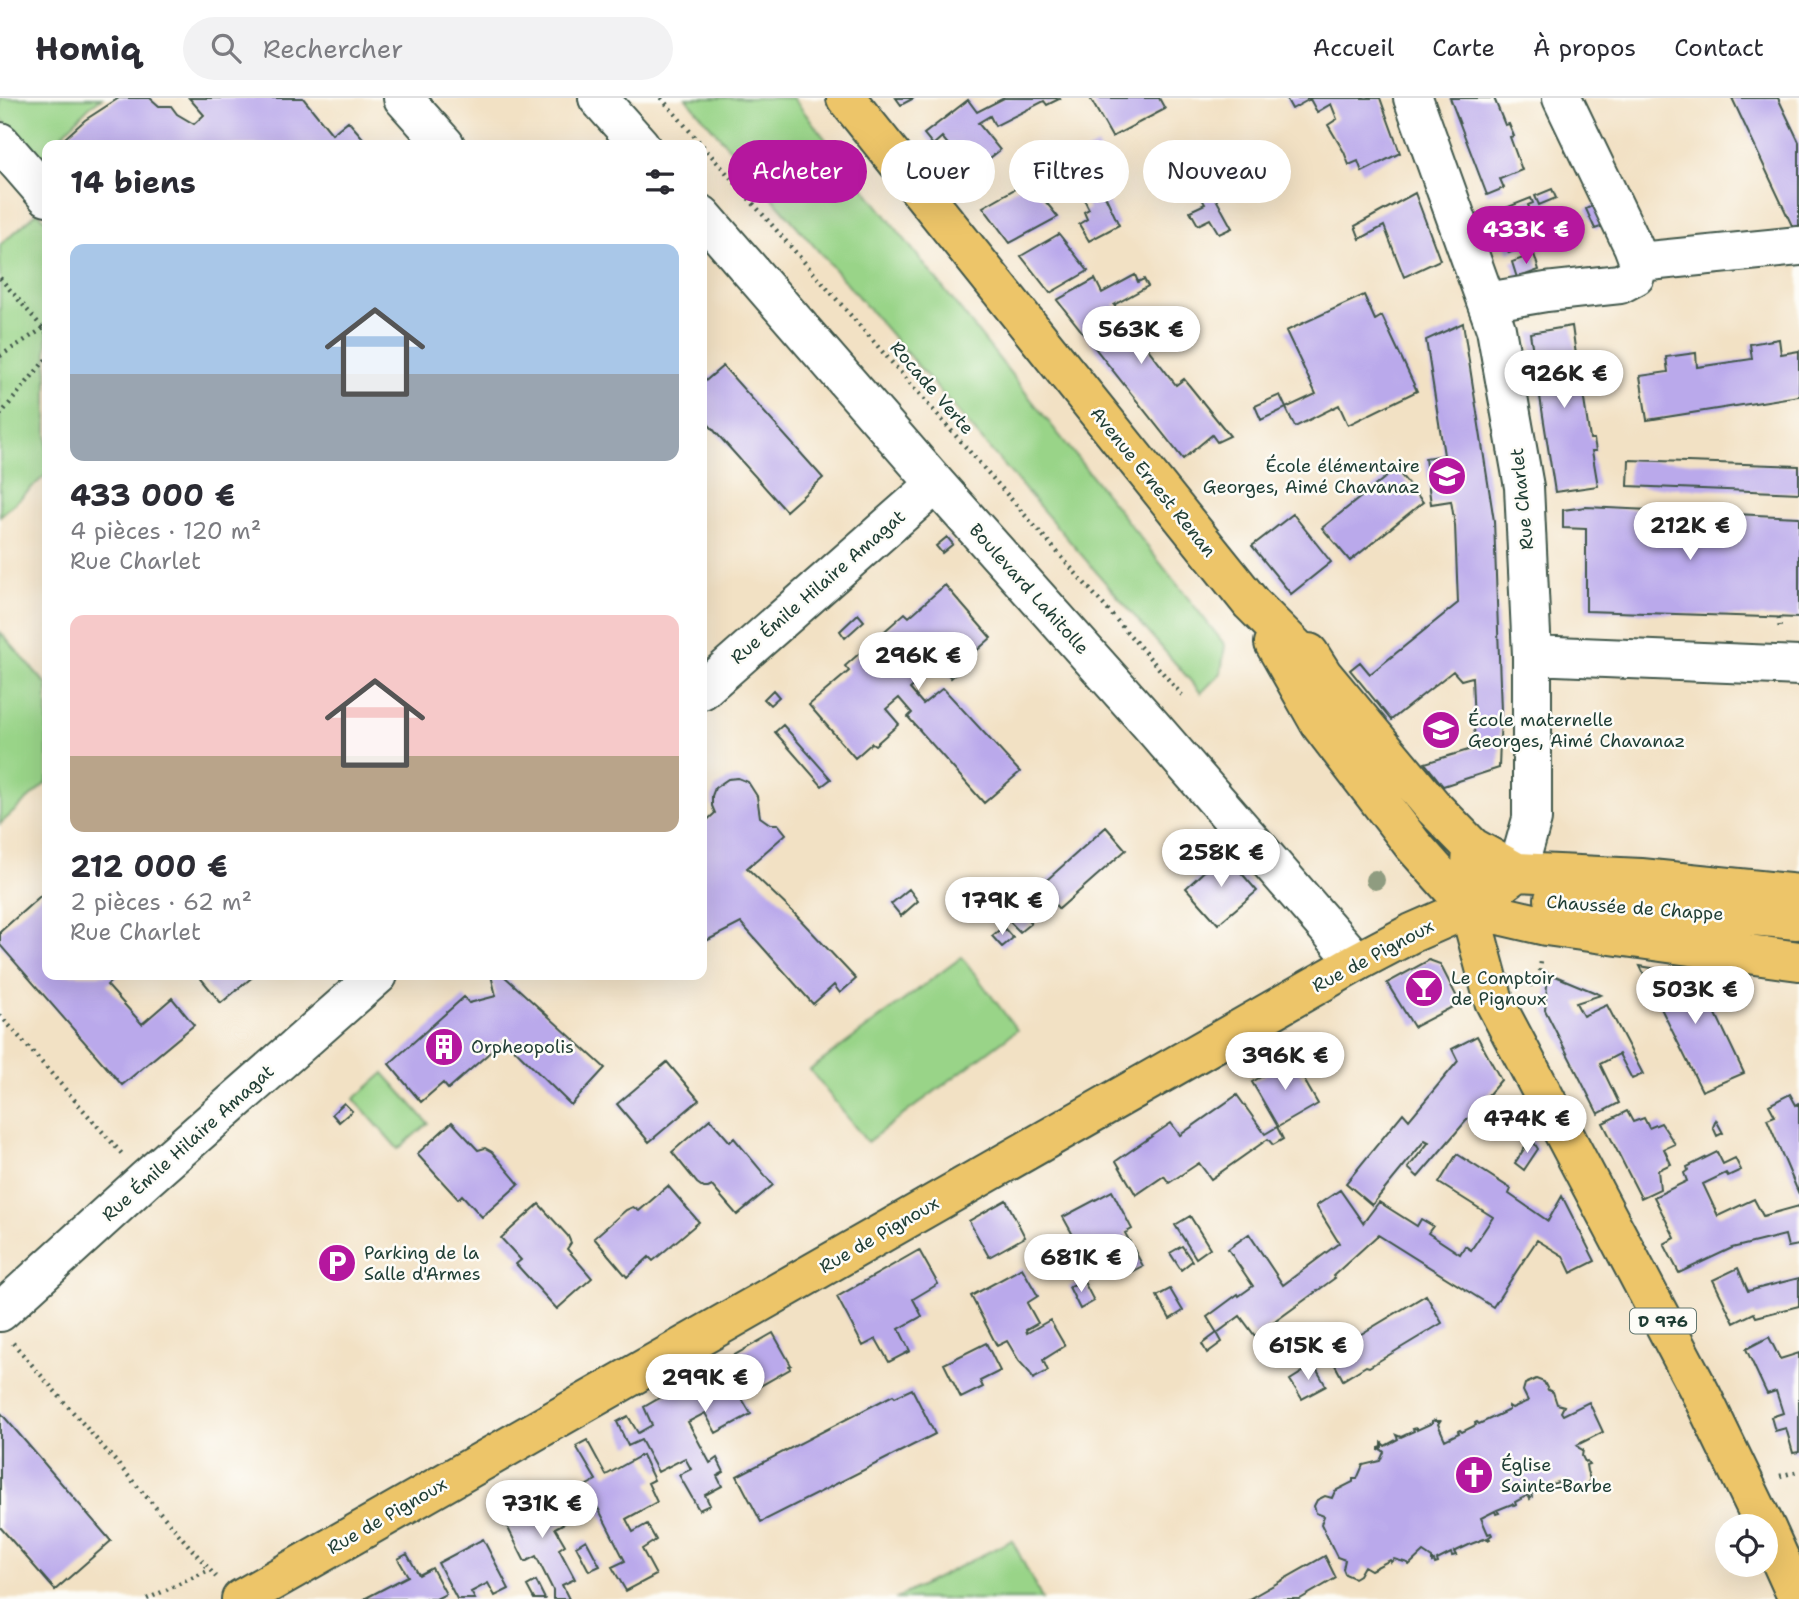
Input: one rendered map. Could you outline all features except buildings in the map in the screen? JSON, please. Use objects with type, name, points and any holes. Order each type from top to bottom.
[{"type":"main road","name":"Avenue Ernest Renan","points":[[846,98],[1251,603],[1320,724],[1413,845],[1469,908]]},
{"type":"main road","points":[[1251,603],[1276,606],[1323,675],[1434,808],[1472,848],[1517,872]]},
{"type":"main road","points":[[1469,908],[1472,848]]},
{"type":"main road","name":"Rue de Pignoux","points":[[230,1590],[1357,962],[1412,933],[1469,908],[1517,872]]},
{"type":"main road","name":"Chaussée de Chappe","points":[[1517,872],[1641,878],[1799,894]]},
{"type":"main road","name":"Chaussée de Chappe","points":[[1469,908],[1555,899],[1799,920]]},
{"type":"main road","name":"Chaussée de Chappe","points":[[1469,908],[1546,926],[1799,961]]},
{"type":"main road","name":"D 976","points":[[1469,908],[1494,1001],[1701,1394],[1759,1514]]},
{"type":"main road","name":"D 976","points":[[1778,1555],[1798,1599]]},
{"type":"street","points":[[403,98],[441,140]]},
{"type":"street","points":[[598,98],[636,140]]},
{"type":"street","name":"Rue Charlet","points":[[1413,98],[1496,329],[1524,486],[1532,655],[1532,819],[1517,872]]},
{"type":"street","points":[[1487,302],[1620,284],[1634,276],[1639,262],[1633,246],[1562,98]]},
{"type":"street","points":[[0,142],[42,190]]},
{"type":"street","name":"Boulevard Lahitolle","points":[[707,221],[1357,962]]},
{"type":"street","points":[[1639,262],[1799,246]]},
{"type":"street","name":"Rue Émile Hilaire Amagat","points":[[707,686],[936,484]]},
{"type":"street","points":[[1532,655],[1799,666]]},
{"type":"street","name":"Rue Émile Hilaire Amagat","points":[[6,1326],[145,1180],[372,980]]},
{"type":"path","name":"Rocade Verte","points":[[661,98],[698,140]]},
{"type":"path","name":"Rocade Verte","points":[[707,151],[1182,695]]},
{"type":"path","points":[[0,278],[42,325]]},
{"type":"path","points":[[0,356],[42,331]]},
{"type":"path","points":[[0,415],[42,364]]},
{"type":"path","points":[[1530,985],[1539,983],[1540,962],[1548,957]]},
{"type":"path","points":[[0,1016],[145,1180]]},
{"type":"path","points":[[6,1326],[209,1570],[230,1590]]},
{"type":"path","points":[[147,1599],[209,1570]]},
{"type":"green space","points":[[0,98],[102,98],[89,107],[59,138],[61,140],[42,140],[42,165],[0,117]]},
{"type":"green space","points":[[686,98],[793,98],[826,140],[728,140],[728,147]]},
{"type":"green space","points":[[867,192],[1225,645],[1221,673],[1201,693],[777,203],[867,203]]},
{"type":"green space","points":[[38,212],[42,216],[42,478],[0,516],[0,245]]},
{"type":"green space","points":[[0,632],[42,679],[42,786],[0,824]]},
{"type":"green space","points":[[962,957],[1017,1030],[867,1142],[810,1070]]},
{"type":"green space","points":[[384,1073],[428,1123],[398,1149],[354,1099]]},
{"type":"green space","points":[[1012,1540],[1042,1599],[895,1599]]},
{"type":"place","name":"École élémentaire Georges, Aimé Chavanaz","points":[[1447,476]]},
{"type":"place","name":"École maternelle Georges, Aimé Chavanaz","points":[[1441,730]]},
{"type":"place","name":"Le Comptoir de Pignoux","points":[[1424,988]]},
{"type":"place","name":"Orpheopolis","points":[[444,1047]]},
{"type":"place","name":"Parking de la Salle d'Armes","points":[[337,1263]]},
{"type":"place","name":"Église Sainte-Barbe","points":[[1474,1475]]}]
